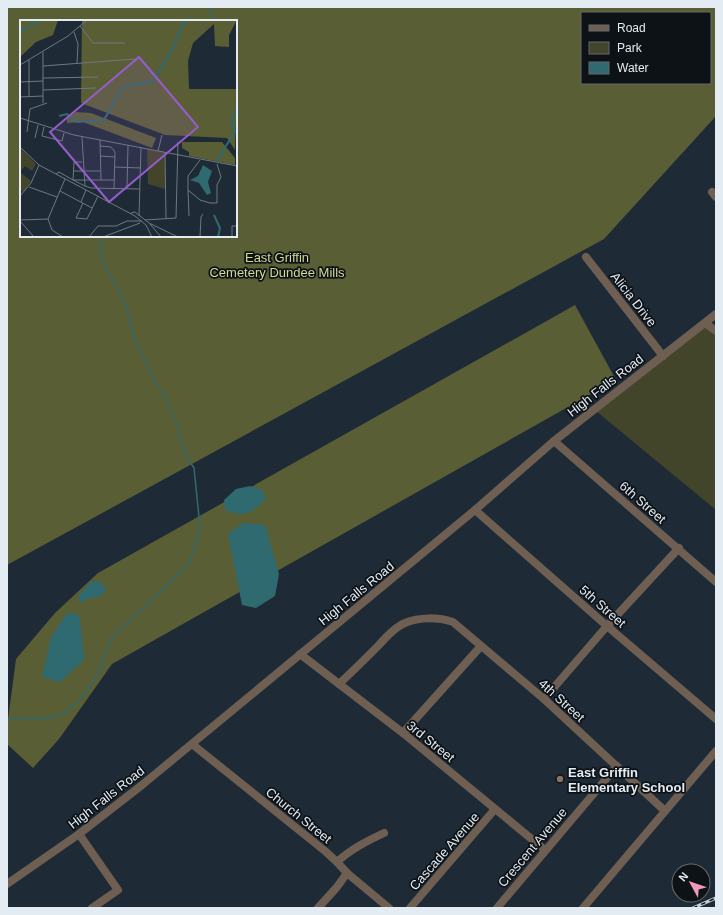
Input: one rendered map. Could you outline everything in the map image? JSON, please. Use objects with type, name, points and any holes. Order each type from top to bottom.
[{"type":"street","name":"Alicia Drive","points":[[586,257],[663,356]]},
{"type":"street","name":"High Falls Road","points":[[7,884],[79,834],[142,785],[475,510],[554,441],[716,314]]},
{"type":"street","points":[[705,323],[716,331]]},
{"type":"street","name":"6th Street","points":[[554,441],[679,548],[716,582]]},
{"type":"street","name":"5th Street","points":[[475,510],[716,719]]},
{"type":"street","points":[[544,700],[607,626],[679,548]]},
{"type":"street","name":"4th Street","points":[[339,684],[393,631],[404,623],[437,618],[442,618],[453,622],[544,700],[665,811]]},
{"type":"street","points":[[403,733],[481,646]]},
{"type":"street","name":"3rd Street","points":[[300,654],[403,733],[545,850]]},
{"type":"street","name":"Church Street","points":[[192,744],[337,862],[347,873],[389,908]]},
{"type":"street","points":[[584,908],[638,842],[716,752]]},
{"type":"street","name":"Crescent Avenue","points":[[496,908],[617,766]]},
{"type":"street","name":"Cascade Avenue","points":[[410,908],[495,809]]},
{"type":"street","points":[[337,862],[356,847],[384,833]]},
{"type":"street","points":[[79,834],[118,890],[92,908]]},
{"type":"street","points":[[318,908],[337,887],[347,873]]},
{"type":"green space","name":"East Griffin Cemetery Dundee Mills","points":[[7,7],[716,7],[716,116],[604,239],[7,565]]},
{"type":"green space","points":[[575,305],[616,380],[112,664],[59,739],[33,768],[7,744],[7,727],[16,659],[55,613],[98,573]]},
{"type":"green space","points":[[706,324],[716,333],[716,510],[596,411]]},
{"type":"water","points":[[250,486],[262,490],[266,499],[252,511],[247,513],[238,514],[225,510],[224,500],[236,489]]},
{"type":"water","points":[[243,523],[265,525],[279,574],[275,596],[256,608],[242,605],[228,534]]},
{"type":"water","points":[[94,581],[100,582],[106,589],[101,596],[86,599],[81,603],[78,597],[90,583]]},
{"type":"water","points":[[68,612],[80,616],[84,660],[60,682],[42,677],[51,637]]},
{"type":"waterway","points":[[210,7],[213,20]]},
{"type":"waterway","points":[[7,720],[53,717],[61,714],[77,703],[95,678],[112,638],[189,563],[194,551],[200,527],[194,468],[188,459],[180,440],[178,426],[162,391],[157,385],[134,338],[126,306],[113,279],[107,271],[102,258],[101,248],[103,237]]},
{"type":"railway","points":[[693,908],[716,898]]},
{"type":"place","name":"East Griffin Elementary School","points":[[560,779]]}]
